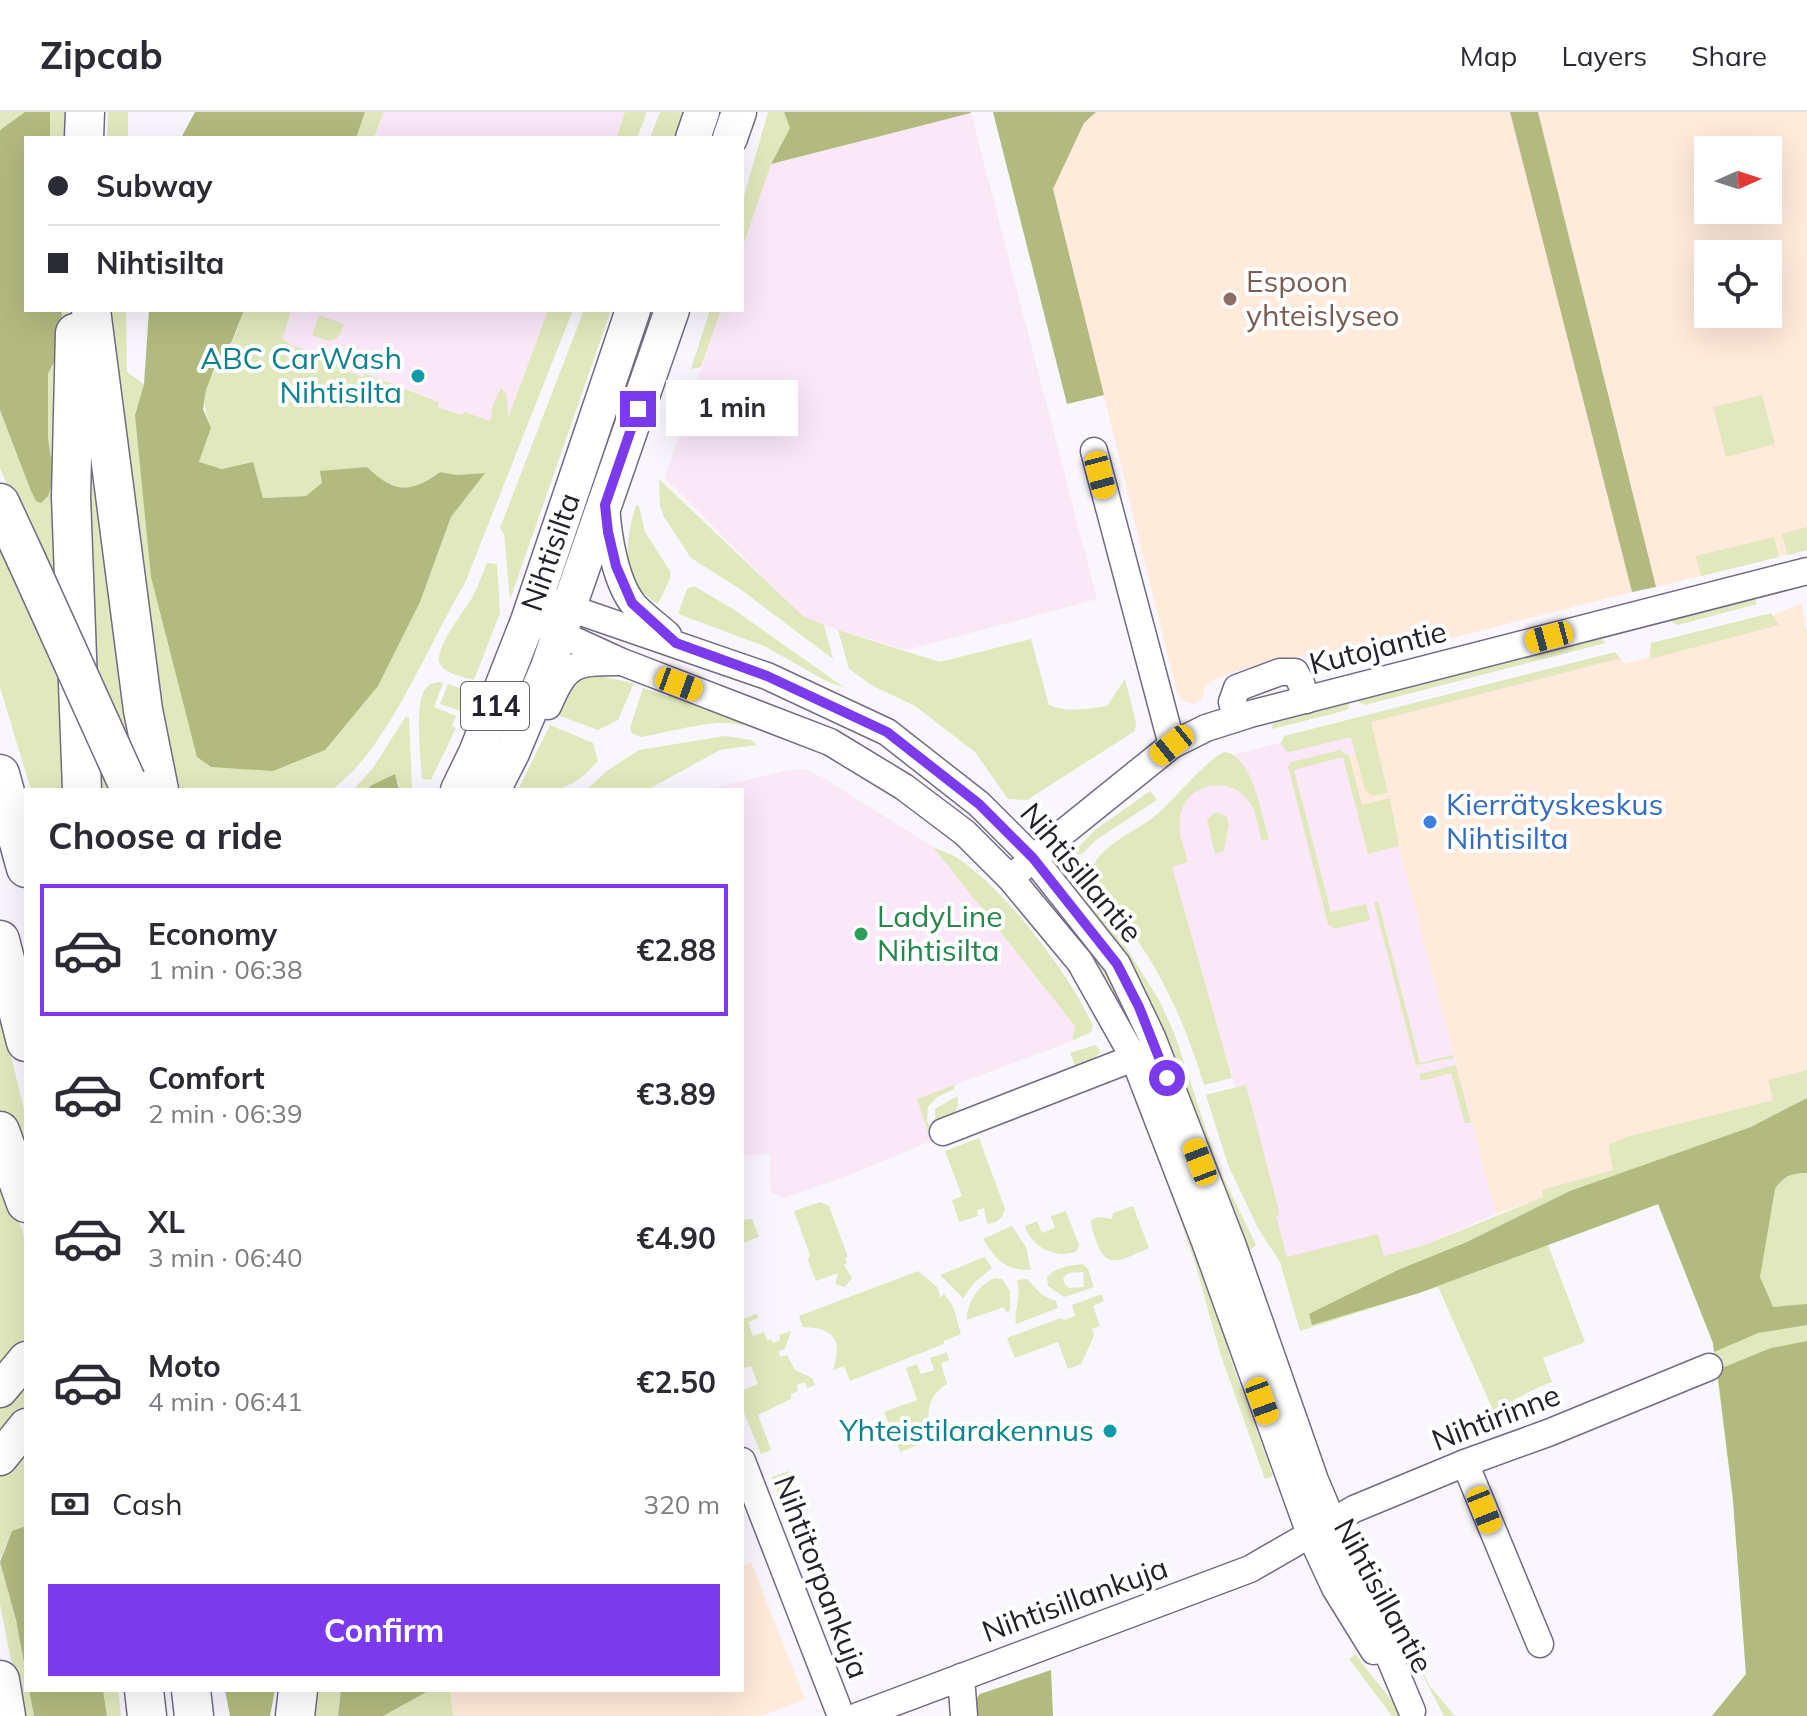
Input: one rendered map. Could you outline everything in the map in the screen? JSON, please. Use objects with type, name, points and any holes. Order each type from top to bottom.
[{"type":"highway","points":[[84,136],[85,112]]},
{"type":"highway","points":[[76,312],[71,497],[82,788]]},
{"type":"highway","points":[[91,312],[143,710],[139,787]]},
{"type":"highway","points":[[0,503],[139,787]]},
{"type":"highway","points":[[0,774],[24,861]]},
{"type":"highway","points":[[0,940],[24,1034]]},
{"type":"highway","points":[[0,1131],[24,1197]]},
{"type":"highway","points":[[0,1680],[6,1716]]},
{"type":"highway","points":[[191,1692],[194,1716]]},
{"type":"highway","points":[[295,1716],[298,1692]]},
{"type":"main road","points":[[694,136],[702,112]]},
{"type":"main road","points":[[731,136],[739,112]]},
{"type":"main road","name":"Nihtisilta","points":[[459,788],[476,753],[532,609],[632,312]]},
{"type":"main road","name":"Nihtisilta","points":[[494,788],[512,753],[564,620],[671,312]]},
{"type":"main road","points":[[0,1390],[24,1361]]},
{"type":"main road","points":[[0,1458],[24,1428]]},
{"type":"street","points":[[1094,451],[1172,745]]},
{"type":"street","name":"Nihtisillantie","points":[[605,505],[616,566],[632,603],[676,643]]},
{"type":"street","name":"Kutojantie","points":[[1011,879],[1172,745],[1206,728],[1807,571]]},
{"type":"street","name":"Nihtisillantie","points":[[532,609],[564,620],[676,643],[767,676],[887,732],[979,804],[1033,858],[1117,964],[1139,1007],[1145,1054],[1205,1242],[1321,1528],[1335,1588],[1414,1714]]},
{"type":"street","name":"Nihtisillantie","points":[[564,620],[622,662],[830,742],[904,787],[965,833],[1011,879],[1080,962],[1145,1054]]},
{"type":"street","name":"Nihtisillantie","points":[[512,753],[535,735],[562,676],[588,662],[622,662]]},
{"type":"street","points":[[943,1132],[1145,1054]]},
{"type":"street","name":"Nihtirinne","points":[[1321,1528],[1354,1509],[1709,1367]]},
{"type":"street","points":[[1465,1463],[1540,1644]]},
{"type":"street","name":"Nihtitorpankuja","points":[[744,1466],[841,1716]]},
{"type":"street","name":"Nihtisillankuja","points":[[858,1716],[1250,1569],[1321,1528]]},
{"type":"street","points":[[961,1677],[964,1716]]},
{"type":"shaded area","points":[[384,112],[625,112],[617,136],[376,136]]},
{"type":"shaded area","points":[[1096,112],[1510,112],[1632,592],[1346,665],[1304,655],[1244,669],[1215,679],[1205,687],[1203,698],[1195,704],[1182,701],[1177,693],[1053,189],[1084,123]]},
{"type":"shaded area","points":[[1538,112],[1807,112],[1807,550],[1656,587]]},
{"type":"shaded area","points":[[971,113],[1097,599],[907,650],[803,617],[665,478],[720,312],[744,312],[744,243],[771,164]]},
{"type":"shaded area","points":[[290,312],[547,312],[504,428],[465,412],[463,415],[438,406],[439,401],[366,373],[363,377],[346,371],[347,367],[291,346],[283,339]]},
{"type":"shaded area","points":[[1801,603],[1807,632],[1807,1070],[1769,1080],[1773,1100],[1629,1136],[1608,1146],[1613,1170],[1543,1190],[1544,1197],[1496,1214],[1399,846],[1368,854],[1343,757],[1366,751],[1358,722],[1618,656],[1625,664],[1649,657],[1650,648],[1770,617]]},
{"type":"shaded area","points":[[1358,722],[1366,752],[1343,757],[1369,854],[1399,846],[1496,1214],[1422,1246],[1384,1256],[1378,1234],[1287,1258],[1154,817],[1230,756]]},
{"type":"shaded area","points":[[788,770],[806,770],[933,847],[1075,1026],[1072,1041],[917,1099],[931,1141],[784,1198],[771,1193],[770,1154],[744,1155],[744,788],[713,788]]},
{"type":"shaded area","points":[[751,1562],[805,1699],[762,1716],[453,1716],[450,1692],[744,1692],[744,1565]]},
{"type":"green space","points":[[0,112],[25,112],[0,130]]},
{"type":"green space","points":[[25,112],[50,112],[50,136],[24,136],[24,312],[62,312],[60,350],[48,374],[48,438],[54,477],[48,496],[41,503],[36,501],[31,491],[0,410],[0,130]]},
{"type":"green space","points":[[50,112],[79,112],[79,136],[50,136]]},
{"type":"green space","points":[[108,112],[128,112],[128,136],[107,136]]},
{"type":"green space","points":[[195,112],[365,112],[357,136],[182,136]]},
{"type":"green space","points":[[365,112],[384,112],[375,136],[356,136]]},
{"type":"green space","points":[[625,112],[647,112],[638,136],[617,136]]},
{"type":"green space","points":[[660,112],[691,112],[680,136],[651,136]]},
{"type":"green space","points":[[768,112],[784,112],[790,128],[771,164],[744,243],[744,196]]},
{"type":"green space","points":[[784,112],[971,113],[771,164],[790,128]]},
{"type":"green space","points":[[993,112],[1096,112],[1084,123],[1053,189],[1104,395],[1067,404]]},
{"type":"green space","points":[[1510,112],[1538,112],[1656,587],[1632,592]]},
{"type":"green space","points":[[62,312],[70,312],[67,374],[73,788],[30,788],[0,687],[0,526],[32,544],[0,468],[0,410],[36,501],[54,477],[48,438],[48,374],[60,350]]},
{"type":"green space","points":[[105,312],[126,312],[127,372],[144,384],[135,415],[325,750],[420,602],[451,517],[484,473],[457,475],[440,472],[420,484],[402,488],[386,482],[367,467],[323,483],[306,496],[263,498],[253,463],[222,469],[199,463],[211,428],[206,414],[206,391],[233,340],[243,312],[290,312],[283,339],[291,345],[348,366],[347,371],[363,377],[365,373],[439,402],[438,407],[490,421],[491,410],[501,388],[507,394],[508,418],[547,312],[572,312],[465,583],[389,723],[351,773],[333,788],[169,788]]},
{"type":"green space","points":[[149,312],[243,312],[206,390],[203,409],[211,428],[199,462],[222,469],[253,462],[263,498],[306,496],[322,483],[320,471],[367,467],[386,482],[402,488],[420,484],[440,472],[457,475],[485,473],[451,517],[420,602],[378,686],[325,750],[273,771],[211,767],[197,757],[151,577],[135,415],[144,384]]},
{"type":"green space","points":[[583,312],[610,312],[510,600],[504,534],[500,528]]},
{"type":"green space","points":[[709,312],[720,312],[701,367],[691,369]]},
{"type":"green space","points":[[319,315],[344,324],[335,339],[312,335]]},
{"type":"green space","points":[[87,377],[142,761],[124,788],[93,788]]},
{"type":"green space","points":[[1762,395],[1775,444],[1726,457],[1713,407]]},
{"type":"green space","points":[[659,479],[803,616],[824,625],[833,659],[740,589],[691,558],[664,517],[660,506]]},
{"type":"green space","points":[[636,505],[639,506],[645,532],[670,571],[670,579],[658,604],[645,595],[637,584],[628,560],[629,533]]},
{"type":"green space","points":[[1807,527],[1807,550],[1788,555],[1782,534]]},
{"type":"green space","points":[[1774,537],[1779,557],[1701,576],[1696,556]]},
{"type":"green space","points":[[487,563],[497,564],[500,613],[474,680],[446,670],[439,658],[445,640],[472,598]]},
{"type":"green space","points":[[694,586],[733,609],[845,688],[826,681],[764,646],[678,614],[687,589]]},
{"type":"green space","points":[[1754,598],[1757,604],[1678,625],[1670,618]]},
{"type":"green space","points":[[1771,613],[1779,625],[1650,659],[1651,643]]},
{"type":"green space","points":[[838,630],[940,662],[1031,639],[1049,705],[1071,710],[1107,706],[1125,679],[1136,722],[1135,731],[1027,800],[1008,799],[975,752],[915,706],[873,686],[849,669]]},
{"type":"green space","points":[[1592,639],[1602,639],[1606,643],[1365,705],[1358,702],[1358,700]]},
{"type":"green space","points":[[1615,652],[1622,661],[1618,659],[1371,722],[1388,793],[1372,796],[1365,790],[1351,737],[1287,752],[1281,744],[1284,736]]},
{"type":"green space","points":[[594,675],[634,683],[618,720],[598,730],[555,714],[574,684]]},
{"type":"green space","points":[[443,683],[434,707],[456,716],[452,726],[456,728],[431,780],[422,779],[420,704],[427,687]]},
{"type":"green space","points":[[448,684],[470,692],[463,712],[440,704]]},
{"type":"green space","points":[[643,688],[745,721],[744,726],[733,723],[707,724],[640,737],[630,728]]},
{"type":"green space","points":[[1347,702],[1347,710],[1272,729],[1278,719]]},
{"type":"green space","points":[[406,716],[409,718],[412,788],[399,788],[399,782],[355,788],[373,768]]},
{"type":"green space","points":[[550,725],[593,743],[598,761],[579,779],[562,788],[519,788]]},
{"type":"green space","points":[[725,736],[751,740],[757,745],[720,750],[651,788],[588,788],[608,770],[639,750]]},
{"type":"green space","points":[[1340,750],[1349,756],[1362,805],[1390,798],[1399,846],[1368,854],[1343,757],[1294,770],[1331,912],[1366,904],[1370,920],[1335,929],[1328,924],[1288,767],[1291,762]]},
{"type":"green space","points":[[1225,752],[1234,756],[1249,775],[1269,839],[1262,841],[1255,813],[1247,799],[1228,787],[1218,785],[1197,791],[1183,807],[1180,829],[1188,862],[1172,867],[1232,1078],[1204,1085],[1171,998],[1149,958],[1099,888],[1093,866],[1105,850],[1156,815],[1210,762]]},
{"type":"green space","points":[[395,774],[398,788],[370,788]]},
{"type":"green space","points":[[1150,791],[1157,800],[1096,840],[1082,854],[1076,855],[1075,851],[1095,830]]},
{"type":"green space","points":[[1216,812],[1226,816],[1229,823],[1224,851],[1215,854],[1207,820]]},
{"type":"green space","points":[[933,847],[956,857],[974,871],[1014,910],[1069,982],[1093,1026],[1091,1032],[1072,1041],[1075,1026]]},
{"type":"green space","points":[[1088,901],[1093,901],[1124,944],[1159,1000],[1175,1035],[1218,1166],[1256,1245],[1250,1250],[1239,1236],[1150,1002],[1117,949],[1084,908]]},
{"type":"green space","points":[[1378,901],[1420,1063],[1453,1055],[1454,1058],[1416,1065],[1374,902]]},
{"type":"green space","points":[[1069,920],[1107,969],[1126,1001],[1117,1006],[1061,926]]},
{"type":"green space","points":[[0,1011],[24,1110],[24,1178],[0,1111]]},
{"type":"green space","points":[[1095,1045],[1101,1051],[1092,1062],[1076,1069],[1070,1053]]},
{"type":"green space","points":[[1456,1065],[1471,1123],[1465,1123],[1451,1073],[1421,1081],[1419,1074]]},
{"type":"green space","points":[[1807,1070],[1807,1716],[1712,1716],[1746,1674],[1733,1500],[1713,1343],[1659,1204],[1548,1245],[1585,1342],[1543,1358],[1552,1382],[1493,1410],[1438,1287],[1300,1331],[1280,1262],[1258,1228],[1228,1165],[1206,1095],[1246,1085],[1280,1215],[1276,1216],[1287,1257],[1378,1234],[1384,1256],[1422,1246],[1543,1197],[1542,1190],[1613,1170],[1608,1145],[1629,1136],[1773,1100],[1768,1080]]},
{"type":"green space","points":[[954,1085],[954,1089],[937,1097],[928,1107],[931,1141],[917,1099]]},
{"type":"green space","points":[[1134,1090],[1216,1304],[1229,1354],[1273,1476],[1265,1479],[1220,1353],[1178,1212],[1134,1099]]},
{"type":"green space","points":[[957,1096],[956,1111],[935,1123],[935,1109]]},
{"type":"green space","points":[[1807,1098],[1807,1173],[1788,1176],[1775,1189],[1760,1277],[1773,1307],[1807,1304],[1807,1325],[1758,1333],[1714,1352],[1658,1204],[1419,1293],[1312,1325],[1309,1314],[1570,1191],[1751,1127]]},
{"type":"green space","points":[[979,1138],[1005,1209],[999,1220],[987,1224],[984,1208],[977,1210],[978,1216],[959,1222],[952,1200],[962,1196],[945,1151]]},
{"type":"green space","points":[[0,1171],[24,1236],[24,1527],[12,1531],[0,1559]]},
{"type":"green space","points":[[820,1202],[829,1206],[848,1257],[844,1265],[852,1278],[845,1287],[835,1284],[838,1273],[816,1281],[808,1260],[810,1255],[794,1211]]},
{"type":"green space","points":[[1133,1206],[1149,1248],[1120,1260],[1108,1259],[1098,1246],[1091,1220],[1098,1217],[1112,1219],[1113,1213]]},
{"type":"green space","points":[[1066,1211],[1079,1245],[1077,1251],[1061,1254],[1045,1250],[1033,1240],[1025,1226],[1037,1221],[1042,1233],[1055,1228],[1051,1216]]},
{"type":"green space","points":[[752,1219],[759,1237],[744,1242],[744,1220]]},
{"type":"green space","points":[[1012,1226],[1026,1247],[1031,1270],[1015,1269],[1002,1263],[983,1239]]},
{"type":"green space","points":[[985,1257],[992,1268],[974,1283],[963,1298],[940,1275]]},
{"type":"green space","points":[[1083,1264],[1094,1287],[1064,1297],[1048,1286],[1047,1277],[1051,1273]],"holes":[[[1083,1272],[1084,1287],[1069,1288],[1063,1278],[1069,1273]]]},
{"type":"green space","points":[[918,1271],[938,1288],[940,1298],[944,1294],[953,1306],[961,1334],[944,1341],[944,1344],[850,1381],[844,1366],[833,1370],[837,1351],[834,1338],[823,1330],[803,1327],[799,1316]]},
{"type":"green space","points":[[995,1278],[1002,1279],[1010,1291],[1010,1311],[1006,1312],[1004,1307],[967,1320],[975,1295],[983,1285]]},
{"type":"green space","points":[[1027,1279],[1042,1295],[1056,1301],[1058,1308],[1016,1324],[1017,1280]]},
{"type":"green space","points":[[1102,1294],[1104,1301],[1093,1306],[1100,1326],[1092,1329],[1094,1336],[1081,1364],[1068,1369],[1058,1342],[1015,1358],[1007,1338],[1061,1318],[1064,1320],[1075,1316],[1072,1305]]},
{"type":"green space","points":[[757,1314],[758,1318],[748,1322],[753,1336],[764,1332],[767,1340],[771,1339],[773,1343],[780,1340],[779,1335],[791,1331],[785,1349],[779,1351],[780,1357],[787,1355],[795,1370],[812,1378],[815,1385],[807,1388],[805,1382],[797,1385],[798,1391],[791,1394],[791,1399],[758,1415],[771,1450],[761,1454],[744,1413],[744,1389],[758,1384],[751,1366],[744,1368],[744,1318]]},
{"type":"green space","points":[[1807,1341],[1807,1716],[1712,1716],[1746,1674],[1733,1500],[1717,1370],[1771,1348]]},
{"type":"green space","points":[[947,1352],[949,1360],[941,1363],[947,1384],[935,1394],[929,1408],[929,1424],[936,1438],[900,1452],[884,1412],[917,1400],[906,1368],[917,1364],[921,1374],[934,1370],[930,1358]]},
{"type":"green space","points":[[789,1471],[797,1490],[779,1497],[772,1477]]},
{"type":"green space","points":[[24,1527],[24,1662],[0,1562],[12,1531]]},
{"type":"green space","points":[[0,1562],[21,1642],[24,1692],[29,1692],[34,1716],[22,1716],[0,1604]]},
{"type":"green space","points":[[1409,1642],[1429,1685],[1455,1716],[1444,1716],[1406,1643]]},
{"type":"green space","points":[[1356,1654],[1402,1716],[1392,1716],[1349,1659]]},
{"type":"green space","points":[[1051,1670],[1053,1716],[976,1716],[975,1700],[980,1694]]},
{"type":"green space","points":[[29,1692],[103,1692],[107,1716],[34,1716]]},
{"type":"green space","points":[[103,1692],[118,1692],[121,1716],[107,1716]]},
{"type":"green space","points":[[225,1692],[275,1692],[270,1716],[230,1716]]},
{"type":"green space","points":[[310,1692],[341,1692],[338,1716],[307,1716]]},
{"type":"green space","points":[[341,1692],[426,1692],[383,1716],[338,1716]]},
{"type":"green space","points":[[426,1692],[450,1692],[453,1716],[383,1716]]},
{"type":"place","name":"Espoon yhteislyseo","points":[[1230,299]]},
{"type":"place","name":"ABC CarWash Nihtisilta","points":[[418,376]]},
{"type":"place","name":"Kierrätyskeskus Nihtisilta","points":[[1430,822]]},
{"type":"place","name":"LadyLine Nihtisilta","points":[[861,934]]},
{"type":"place","name":"Yhteistilarakennus","points":[[1110,1431]]},
{"type":"route","points":[[638,409],[605,505],[616,566],[632,603],[676,643],[767,676],[887,732],[979,804],[1033,858],[1117,964],[1139,1007],[1167,1078]]}]
